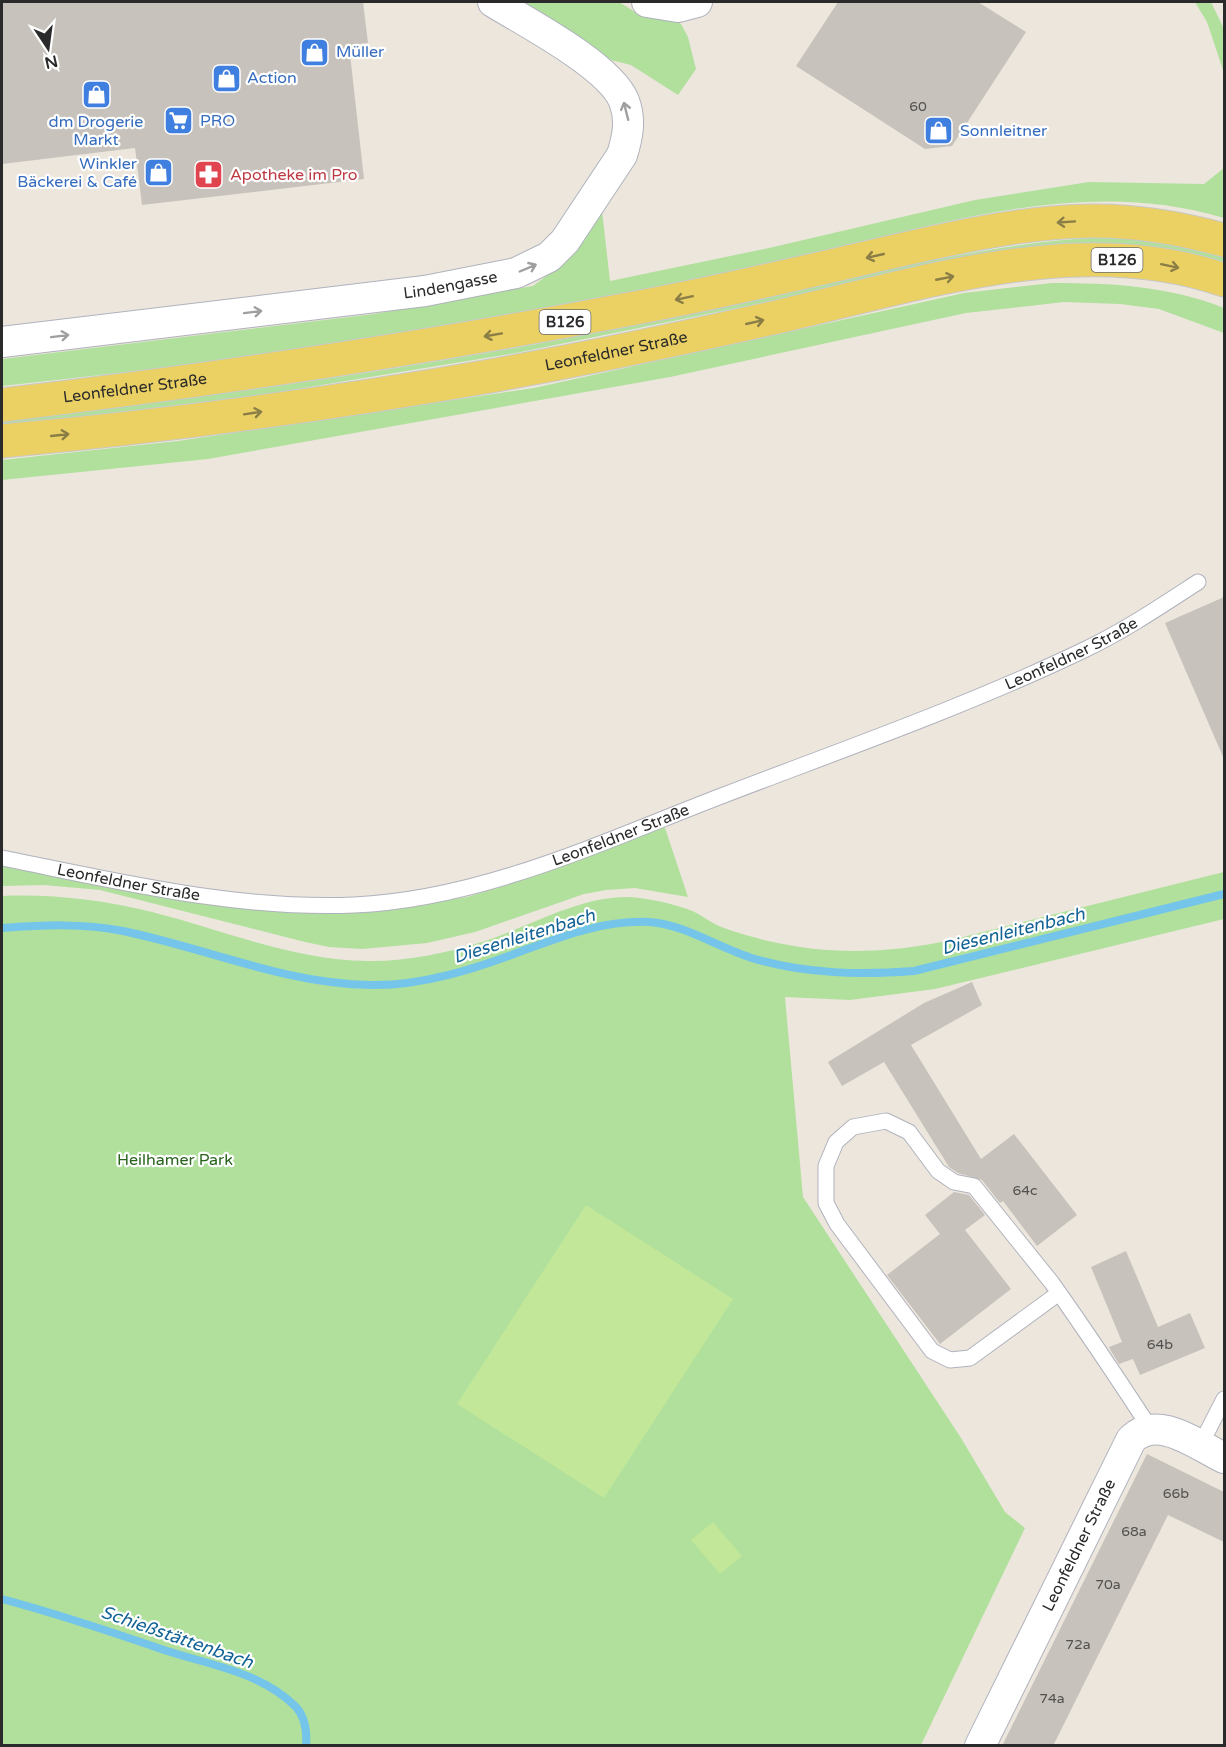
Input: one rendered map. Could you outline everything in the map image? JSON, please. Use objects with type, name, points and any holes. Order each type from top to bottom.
[{"type":"main road","name":"Leonfeldner Straße","points":[[2,405],[204,381],[488,337],[645,307],[949,239],[1038,225],[1125,222],[1165,226],[1224,240]]},
{"type":"main road","name":"Leonfeldner Straße","points":[[2,441],[228,417],[496,375],[735,327],[941,279],[1008,267],[1111,259],[1162,264],[1224,280]]},
{"type":"street","name":"Lindengasse","points":[[2,342],[425,291],[516,273],[549,257],[565,241],[622,154],[627,139],[629,119],[624,100],[613,82],[583,59],[493,2]]},
{"type":"street","points":[[647,2],[678,7],[696,2]]},
{"type":"street","points":[[1150,1428],[1168,1430],[1212,1452]]},
{"type":"street","name":"Leonfeldner Straße","points":[[980,1746],[1131,1440],[1137,1433],[1150,1428]]},
{"type":"lane","name":"Leonfeldner Straße","points":[[2,858],[152,888],[300,905],[355,905],[442,894],[524,871],[948,709],[1086,649],[1142,619],[1198,582]]},
{"type":"lane","points":[[1059,1293],[970,1358],[950,1360],[932,1351],[837,1224],[826,1203],[826,1166],[836,1142],[853,1127],[885,1121],[909,1132],[938,1171],[954,1182],[974,1186],[1059,1293],[1150,1428]]},
{"type":"lane","points":[[1212,1452],[1224,1399]]},
{"type":"green space","points":[[523,2],[619,2],[643,17],[670,18],[681,24],[688,37],[696,69],[678,95],[631,65],[611,60]]},
{"type":"green space","points":[[1195,2],[1211,2],[1224,29],[1224,73],[1207,22]]},
{"type":"green space","points":[[1224,168],[1224,218],[1174,206],[1123,202],[1072,203],[1021,208],[970,217],[689,281],[488,320],[280,352],[2,386],[2,359],[374,314],[533,286],[566,261],[602,211],[610,281],[769,248],[975,200],[1089,182],[1204,184]]},
{"type":"green space","points":[[1111,237],[1154,241],[1196,249],[1224,257],[1224,262],[1156,248],[1111,244],[1041,246],[516,353],[261,395],[2,426],[2,420],[166,401],[411,366],[656,321],[950,257],[1046,242]]},
{"type":"green space","points":[[1052,283],[1140,287],[1203,301],[1224,308],[1224,333],[1159,309],[1120,304],[1064,302],[966,313],[670,377],[208,459],[2,480],[2,460],[178,441],[534,388],[964,293]]},
{"type":"green space","points":[[664,825],[688,897],[635,888],[606,890],[584,894],[475,932],[427,943],[362,949],[329,947],[305,942],[100,890],[44,885],[2,886],[2,863],[310,912],[379,910],[467,897],[507,885]]},
{"type":"green space","name":"Heilhamer Park","points":[[1224,872],[1224,919],[935,989],[850,1000],[785,997],[803,1197],[961,1438],[1005,1512],[1025,1528],[921,1745],[2,1746],[2,896],[59,897],[115,904],[179,919],[285,950],[339,959],[381,961],[454,950],[500,936],[572,907],[608,898],[627,897],[682,907],[724,928],[781,944],[837,950],[893,949],[951,940]]},
{"type":"green space","points":[[586,1205],[733,1299],[604,1498],[457,1404]]},
{"type":"green space","points":[[713,1522],[742,1556],[720,1574],[691,1540]]},
{"type":"building","name":"PRO","points":[[2,2],[363,2],[368,43],[349,45],[364,179],[142,205],[135,148],[2,164]]},
{"type":"building","points":[[838,2],[978,2],[1026,32],[952,146],[925,149],[796,66]]},
{"type":"building","points":[[1224,597],[1224,759],[1165,623]]},
{"type":"building","points":[[972,982],[982,1005],[911,1045],[981,1159],[1014,1134],[1077,1215],[1037,1246],[1003,1201],[1000,1203],[982,1180],[958,1173],[949,1167],[884,1062],[842,1086],[828,1062],[924,1003]]},
{"type":"building","points":[[954,1192],[969,1195],[985,1215],[965,1230],[1011,1289],[940,1344],[887,1275],[940,1234],[925,1215]]},
{"type":"building","points":[[1126,1251],[1158,1327],[1190,1313],[1205,1348],[1140,1375],[1133,1359],[1119,1364],[1109,1347],[1122,1342],[1091,1267]]},
{"type":"building","points":[[1147,1454],[1224,1492],[1224,1542],[1168,1515],[1053,1746],[1002,1746]]},
{"type":"waterway","name":"Diesenleitenbach","points":[[2,928],[62,925],[108,928],[308,979],[390,985],[448,975],[600,926],[649,922],[676,927],[742,955],[775,964],[834,972],[874,973],[914,971],[1224,894]]},
{"type":"waterway","name":"Schießstättenbach","points":[[2,1599],[252,1678],[283,1695],[296,1707],[305,1725],[306,1746]]},
{"type":"place","name":"Müller","points":[[315,52]]},
{"type":"place","name":"Action","points":[[226,78]]},
{"type":"place","name":"dm Drogerie Markt","points":[[96,94]]},
{"type":"place","name":"PRO","points":[[179,121]]},
{"type":"place","name":"Sonnleitner","points":[[939,131]]},
{"type":"place","name":"Winkler Bäckerei & Café","points":[[158,173]]},
{"type":"place","name":"Apotheke im Pro","points":[[209,175]]}]
